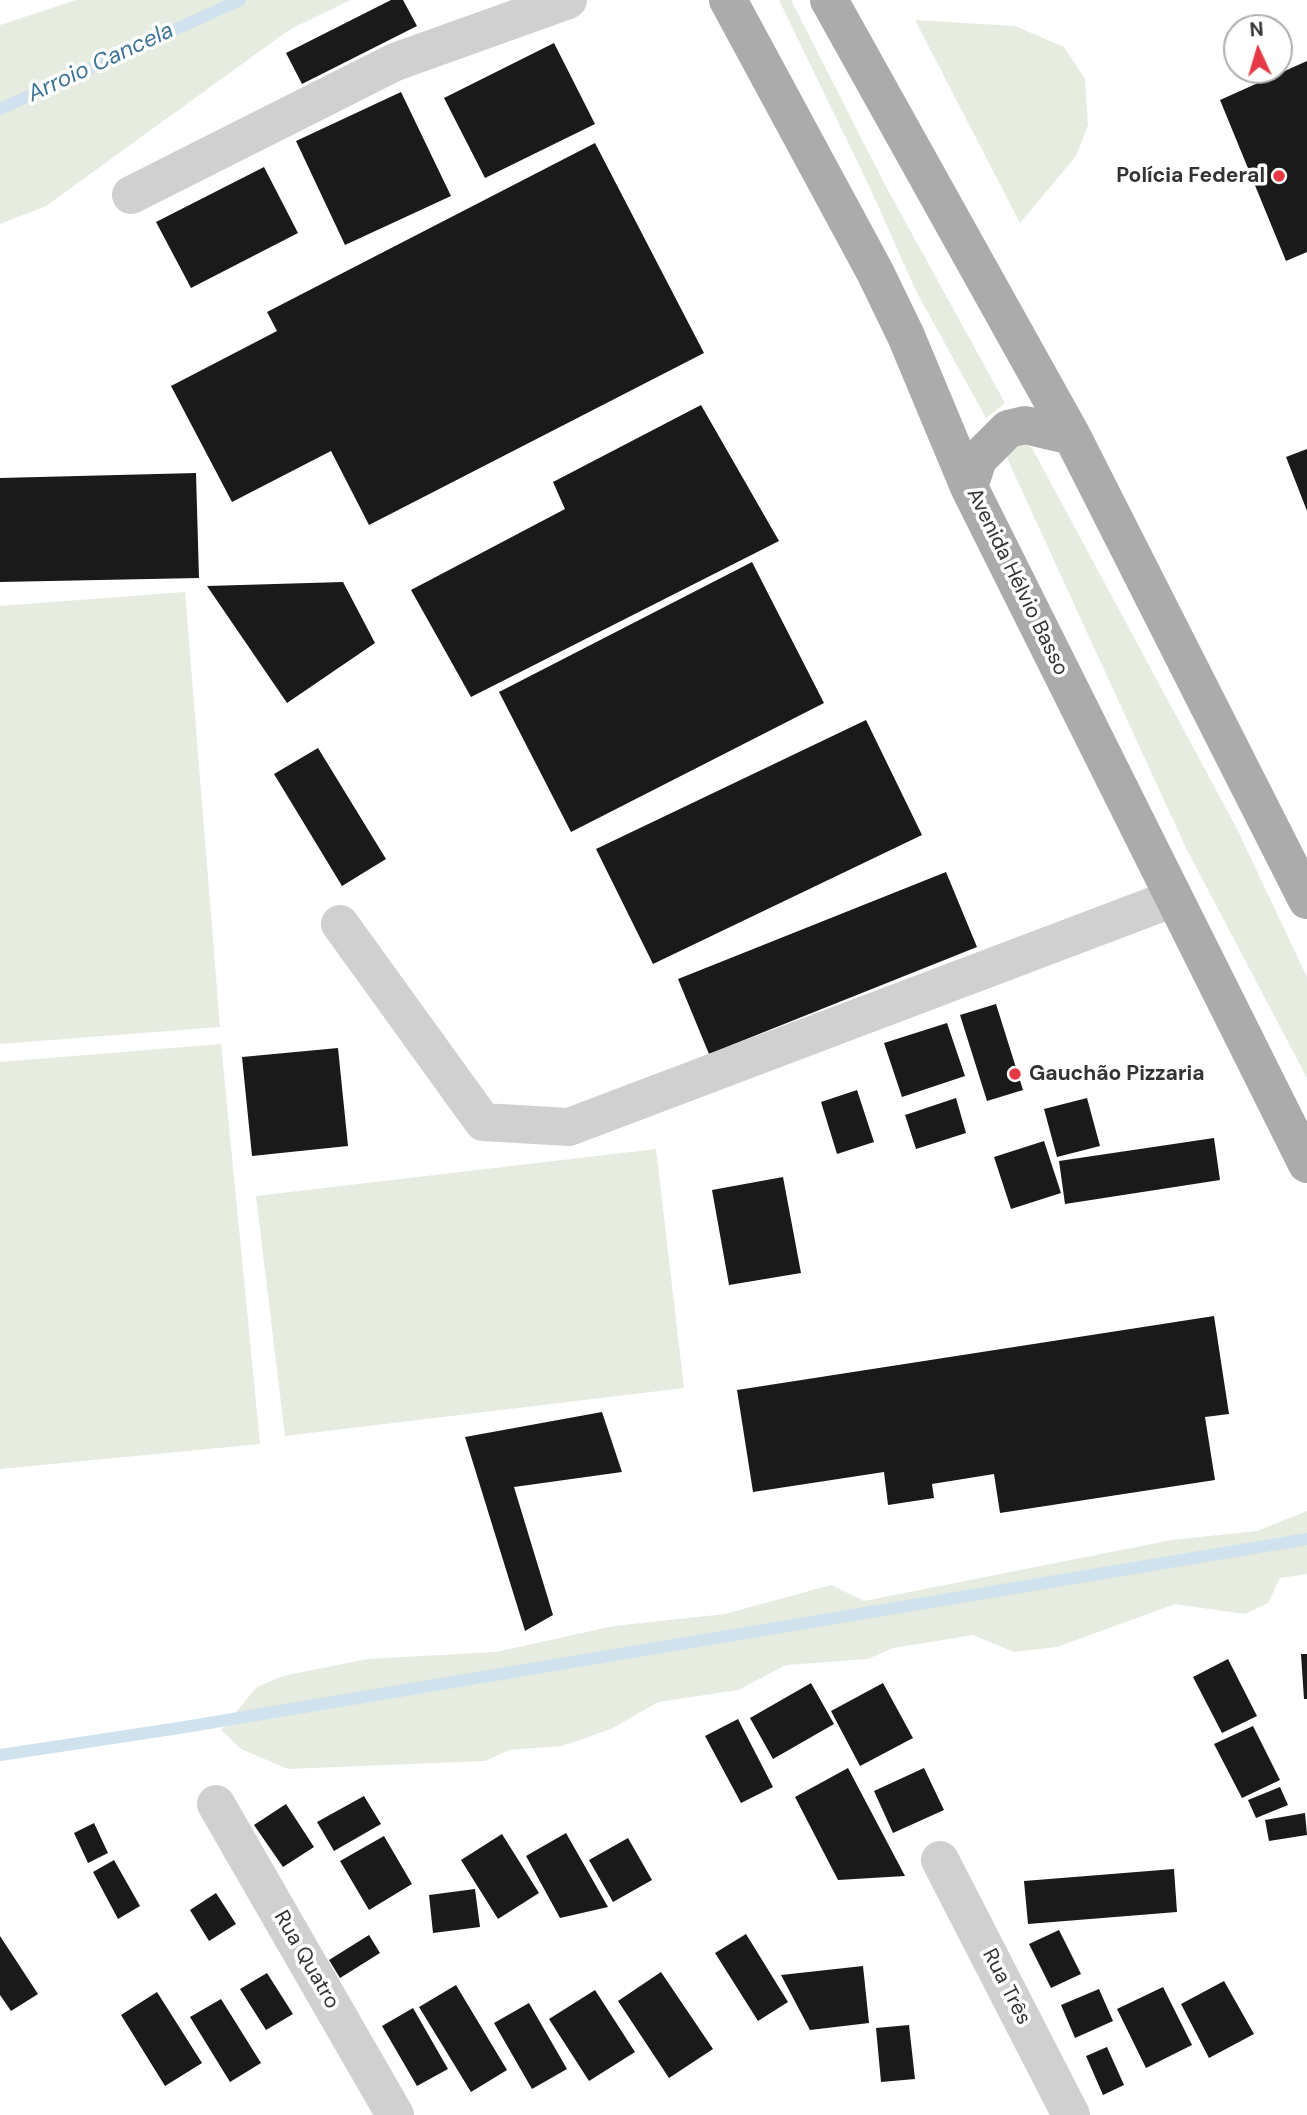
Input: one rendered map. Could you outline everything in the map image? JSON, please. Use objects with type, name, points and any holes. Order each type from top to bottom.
[{"type":"main road","name":"Avenida Hélvio Basso","points":[[728,0],[875,272],[906,336],[969,487],[1307,1164]]},
{"type":"main road","points":[[829,0],[1072,436],[1307,900]]},
{"type":"main road","points":[[969,487],[978,459],[1008,429],[1025,425],[1072,436]]},
{"type":"street","points":[[131,195],[395,62],[568,0]]},
{"type":"street","points":[[340,924],[483,1122],[569,1127],[1174,898]]},
{"type":"street","name":"Rua Quatro","points":[[216,1804],[395,2115]]},
{"type":"street","name":"Rua Três","points":[[940,1860],[1072,2115]]},
{"type":"shaded area","points":[[76,0],[350,0],[289,30],[46,206],[0,224],[0,25]]},
{"type":"shaded area","points":[[779,0],[791,0],[884,183],[1005,403],[986,418],[916,291],[871,190]]},
{"type":"shaded area","points":[[915,20],[1015,26],[1064,47],[1085,79],[1088,125],[1076,156],[1020,223]]},
{"type":"shaded area","points":[[1020,441],[1032,448],[1236,827],[1307,977],[1307,1078],[1186,848],[1007,458],[1011,445]]},
{"type":"shaded area","points":[[185,592],[220,1027],[0,1044],[0,606]]},
{"type":"shaded area","points":[[221,1044],[260,1444],[0,1469],[0,1062]]},
{"type":"shaded area","points":[[656,1149],[684,1388],[285,1436],[256,1196]]},
{"type":"shaded area","points":[[1307,1511],[1307,1574],[1280,1578],[1268,1603],[1245,1614],[1175,1604],[1057,1647],[1014,1652],[973,1635],[893,1648],[868,1659],[786,1665],[738,1690],[658,1702],[611,1729],[562,1746],[509,1750],[485,1761],[288,1769],[241,1749],[221,1730],[257,1687],[283,1676],[368,1659],[496,1652],[614,1626],[725,1614],[831,1585],[864,1601],[1172,1540],[1257,1531]]},
{"type":"building","points":[[391,0],[403,0],[417,26],[302,84],[286,53]]},
{"type":"building","points":[[554,43],[595,124],[485,178],[444,98]]},
{"type":"building","name":"Polícia Federal","points":[[1307,61],[1307,252],[1286,261],[1220,100],[1256,84],[1293,84],[1293,67]]},
{"type":"building","points":[[401,92],[451,196],[345,245],[296,141]]},
{"type":"building","points":[[595,143],[704,353],[369,525],[331,451],[232,502],[171,386],[277,331],[267,312]]},
{"type":"building","points":[[264,167],[298,233],[191,288],[156,222]]},
{"type":"building","points":[[701,405],[779,541],[471,697],[411,590],[565,509],[553,482]]},
{"type":"building","points":[[1307,449],[1307,511],[1286,457]]},
{"type":"building","points":[[196,473],[199,578],[0,582],[0,478]]},
{"type":"building","points":[[752,562],[824,703],[571,832],[499,692]]},
{"type":"building","points":[[343,582],[375,643],[287,703],[207,586]]},
{"type":"building","points":[[866,720],[922,835],[653,964],[596,849]]},
{"type":"building","points":[[318,748],[386,859],[342,886],[274,774]]},
{"type":"building","points":[[946,872],[977,947],[709,1054],[678,979]]},
{"type":"building","points":[[996,1004],[1023,1090],[987,1101],[960,1015]]},
{"type":"building","points":[[947,1023],[965,1076],[902,1097],[884,1043]]},
{"type":"building","points":[[338,1048],[348,1146],[252,1156],[242,1057]]},
{"type":"building","points":[[857,1090],[874,1142],[837,1154],[821,1102]]},
{"type":"building","points":[[956,1098],[966,1133],[916,1149],[905,1115]]},
{"type":"building","points":[[1087,1098],[1100,1146],[1057,1157],[1044,1109]]},
{"type":"building","points":[[1214,1138],[1220,1180],[1065,1204],[1059,1161]]},
{"type":"building","points":[[1044,1141],[1061,1193],[1011,1209],[994,1157]]},
{"type":"building","points":[[783,1177],[801,1273],[729,1285],[712,1190]]},
{"type":"building","points":[[1214,1316],[1229,1414],[1205,1417],[1215,1480],[1000,1513],[994,1474],[932,1484],[934,1498],[888,1505],[884,1472],[753,1492],[737,1390]]},
{"type":"building","points":[[602,1412],[622,1472],[514,1487],[553,1615],[525,1631],[465,1437]]},
{"type":"building","points":[[1301,1654],[1307,1654],[1307,1699],[1304,1699]]},
{"type":"building","points":[[1228,1659],[1257,1716],[1222,1733],[1193,1677]]},
{"type":"building","points":[[811,1683],[834,1724],[773,1759],[750,1718]]},
{"type":"building","points":[[883,1683],[913,1738],[860,1766],[831,1711]]},
{"type":"building","points":[[738,1719],[773,1787],[741,1803],[705,1736]]},
{"type":"building","points":[[1253,1726],[1280,1780],[1242,1798],[1214,1744]]},
{"type":"building","points":[[848,1768],[905,1876],[838,1880],[795,1797]]},
{"type":"building","points":[[924,1768],[944,1810],[893,1833],[874,1791]]},
{"type":"building","points":[[1280,1787],[1288,1805],[1256,1818],[1248,1800]]},
{"type":"building","points":[[364,1796],[381,1824],[334,1851],[317,1822]]},
{"type":"building","points":[[286,1804],[314,1847],[283,1867],[254,1825]]},
{"type":"building","points":[[1305,1813],[1307,1835],[1269,1841],[1265,1820]]},
{"type":"building","points":[[94,1823],[108,1853],[88,1863],[74,1833]]},
{"type":"building","points":[[566,1833],[608,1907],[560,1918],[526,1856]]},
{"type":"building","points":[[502,1834],[539,1893],[498,1919],[461,1860]]},
{"type":"building","points":[[384,1836],[412,1884],[369,1910],[340,1861]]},
{"type":"building","points":[[628,1838],[652,1880],[613,1902],[589,1860]]},
{"type":"building","points":[[114,1860],[140,1906],[118,1919],[93,1872]]},
{"type":"building","points":[[1174,1869],[1177,1912],[1028,1924],[1024,1881]]},
{"type":"building","points":[[475,1889],[480,1927],[433,1933],[429,1895]]},
{"type":"building","points":[[216,1893],[236,1924],[209,1941],[190,1910]]},
{"type":"building","points":[[1059,1930],[1081,1974],[1051,1988],[1029,1944]]},
{"type":"building","points":[[746,1934],[788,2002],[758,2021],[715,1953]]},
{"type":"building","points":[[369,1935],[380,1953],[340,1978],[329,1960]]},
{"type":"building","points":[[0,1936],[38,1994],[11,2011],[0,1995]]},
{"type":"building","points":[[863,1966],[869,2023],[810,2030],[781,1975]]},
{"type":"building","points":[[661,1972],[713,2049],[669,2078],[618,2001]]},
{"type":"building","points":[[267,1973],[293,2014],[266,2030],[240,1989]]},
{"type":"building","points":[[1224,1981],[1254,2034],[1209,2058],[1181,2004]]},
{"type":"building","points":[[456,1985],[507,2070],[471,2092],[419,2007]]},
{"type":"building","points":[[1163,1987],[1192,2045],[1146,2068],[1117,2009]]},
{"type":"building","points":[[1099,1989],[1113,2021],[1075,2038],[1061,2005]]},
{"type":"building","points":[[595,1990],[635,2052],[589,2081],[549,2019]]},
{"type":"building","points":[[157,1992],[202,2063],[165,2086],[121,2015]]},
{"type":"building","points":[[221,1999],[261,2063],[230,2082],[190,2017]]},
{"type":"building","points":[[529,2003],[567,2069],[532,2089],[494,2023]]},
{"type":"building","points":[[413,2008],[448,2069],[417,2086],[382,2026]]},
{"type":"building","points":[[909,2025],[915,2079],[881,2082],[876,2028]]},
{"type":"building","points":[[1107,2047],[1124,2085],[1103,2095],[1086,2056]]},
{"type":"waterway","name":"Arroio Cancela","points":[[0,109],[240,0]]},
{"type":"waterway","points":[[0,1755],[179,1728],[1307,1539]]},
{"type":"place","name":"Polícia Federal","points":[[1279,176]]},
{"type":"place","name":"Gauchão Pizzaria","points":[[1015,1074]]}]
